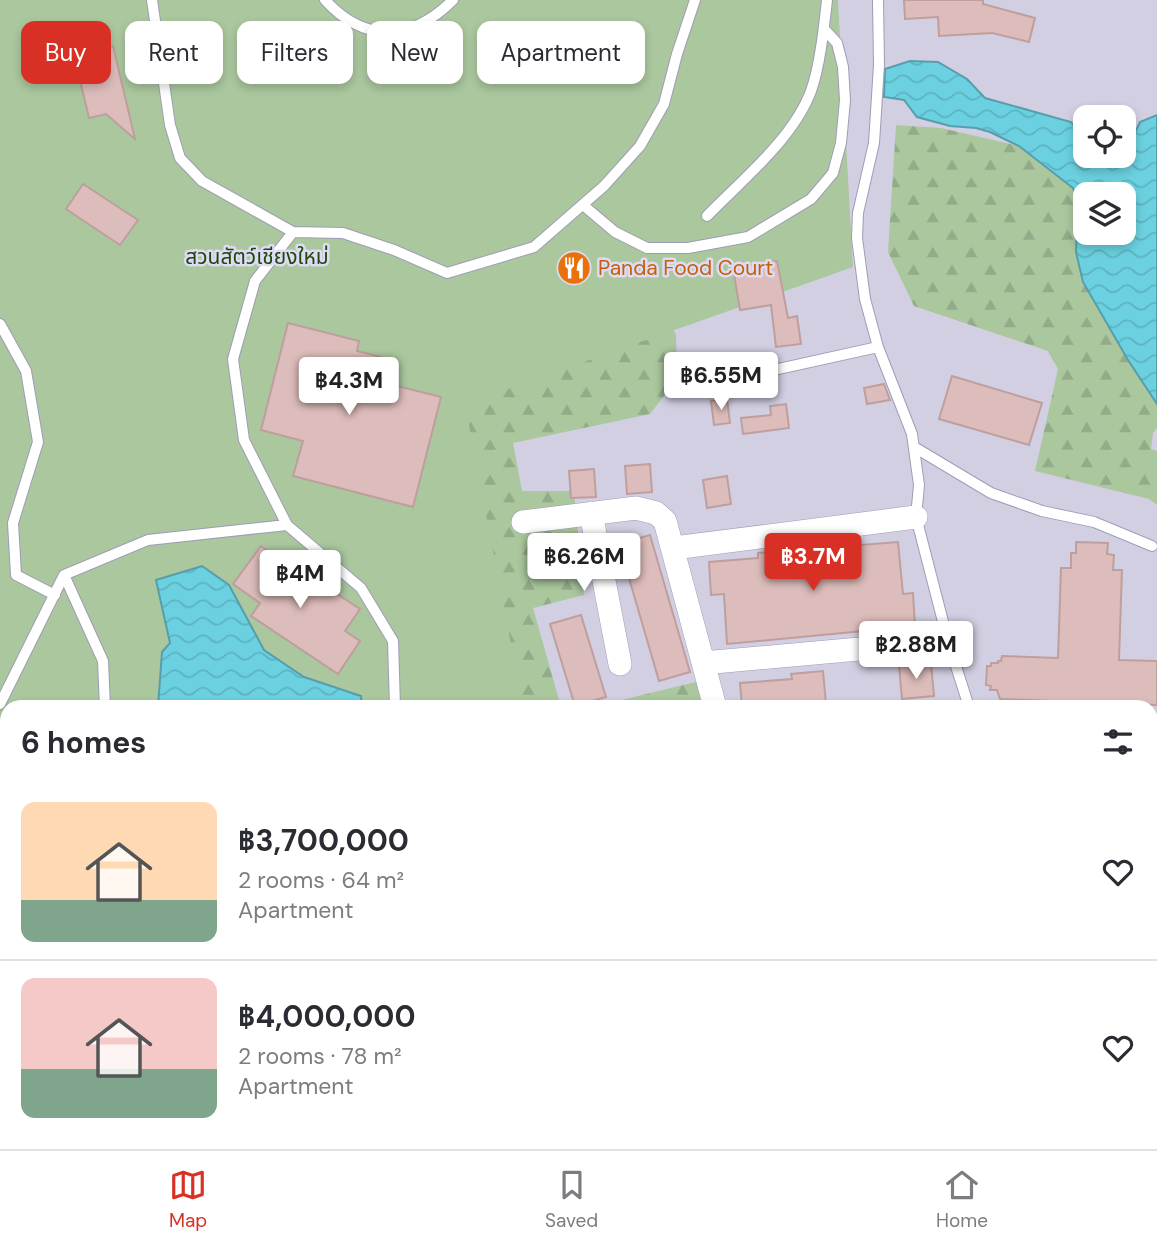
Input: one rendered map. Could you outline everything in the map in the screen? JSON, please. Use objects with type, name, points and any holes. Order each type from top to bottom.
[{"type":"street","points":[[523,522],[636,508],[656,513],[665,521],[713,700]]},
{"type":"street","points":[[591,513],[620,664]]},
{"type":"street","points":[[674,548],[916,517]]},
{"type":"street","points":[[703,663],[948,641]]},
{"type":"lane","points":[[152,0],[170,125],[180,159],[202,181],[293,232],[343,233],[394,250],[447,273],[534,247],[604,186],[640,146],[664,104],[695,0]]},
{"type":"lane","points":[[325,0],[336,12],[377,32],[401,33],[414,29],[453,0]]},
{"type":"lane","points":[[707,216],[788,132],[811,91],[827,0]]},
{"type":"lane","points":[[878,0],[879,65],[874,143],[858,213],[857,238],[865,299],[878,347],[912,434],[919,485],[916,517],[948,641],[967,700]]},
{"type":"lane","points":[[583,205],[615,232],[647,248],[688,248],[748,237],[811,199],[833,173],[841,143],[845,100],[843,67],[837,43],[824,29]]},
{"type":"lane","points":[[293,232],[255,281],[233,359],[244,440],[287,525],[361,588],[393,641],[395,700]]},
{"type":"lane","points":[[0,324],[26,371],[38,442],[13,523],[16,575],[55,595]]},
{"type":"lane","points":[[720,382],[878,347]]},
{"type":"lane","points":[[914,447],[991,494],[1042,511],[1094,522],[1152,546]]},
{"type":"lane","points":[[2,700],[64,575],[148,540],[287,525]]},
{"type":"lane","points":[[64,575],[103,662],[105,700]]},
{"type":"shaded area","points":[[838,0],[1157,0],[1157,700],[522,700],[465,404],[852,267]]},
{"type":"green space","name":"สวนสัตว์เชียงใหม่","points":[[0,0],[838,0],[853,267],[465,404],[522,700],[0,700]]},
{"type":"green space","points":[[896,125],[941,128],[1019,146],[1073,188],[1073,245],[1076,245],[1076,252],[1128,360],[1157,404],[1157,428],[1153,433],[1151,449],[1157,451],[1157,505],[1149,499],[1035,471],[1058,369],[1048,351],[914,306],[888,252]]},
{"type":"green space","points":[[636,255],[676,335],[677,379],[650,414],[513,443],[522,491],[574,491],[584,595],[533,608],[559,700],[472,700],[454,378]]},
{"type":"green space","points":[[712,678],[718,700],[622,700]]},
{"type":"water","points":[[910,61],[938,62],[967,79],[985,98],[1071,122],[1073,168],[1136,168],[1136,131],[1140,122],[1157,115],[1157,404],[1083,282],[1076,252],[1076,245],[1136,245],[1136,182],[1073,182],[1073,188],[1019,146],[990,132],[950,126],[917,117],[904,100],[884,97],[885,69]]},
{"type":"water","points":[[202,566],[229,585],[264,650],[304,677],[361,696],[361,700],[159,700],[162,652],[170,643],[156,580]]},
{"type":"building","points":[[904,0],[983,0],[983,4],[1035,18],[1029,42],[992,33],[939,36],[938,17],[905,19]]},
{"type":"building","points":[[111,46],[135,139],[106,114],[89,118],[81,84],[111,84]]},
{"type":"building","points":[[83,184],[138,220],[120,245],[66,209]]},
{"type":"building","points":[[777,261],[788,318],[797,316],[801,344],[776,347],[771,305],[740,310],[733,268]]},
{"type":"building","points":[[288,323],[359,341],[357,351],[381,357],[378,370],[384,372],[381,382],[441,397],[413,507],[293,476],[303,441],[261,430]]},
{"type":"building","points":[[952,376],[1042,403],[1029,445],[939,419]]},
{"type":"building","points":[[884,384],[890,400],[867,404],[864,388]]},
{"type":"building","points":[[727,399],[730,423],[714,425],[711,401]]},
{"type":"building","points":[[786,404],[789,428],[743,434],[741,418],[771,415],[770,406]]},
{"type":"building","points":[[650,464],[652,492],[627,494],[625,466]]},
{"type":"building","points":[[594,469],[596,497],[571,498],[569,471]]},
{"type":"building","points":[[727,476],[731,504],[707,508],[703,480]]},
{"type":"building","points":[[650,535],[690,672],[659,681],[619,544]]},
{"type":"building","points":[[898,542],[903,594],[913,593],[915,626],[727,644],[724,594],[711,595],[709,562],[758,558],[758,553]]},
{"type":"building","points":[[1076,542],[1108,543],[1107,554],[1114,555],[1113,570],[1122,570],[1119,660],[1157,661],[1157,700],[1000,699],[997,690],[990,690],[991,686],[986,685],[987,666],[1001,661],[1002,656],[1058,658],[1061,568],[1071,568],[1071,553],[1076,553]]},
{"type":"building","points":[[261,546],[309,581],[311,577],[360,609],[345,631],[360,641],[338,674],[251,616],[260,603],[233,584]]},
{"type":"building","points":[[581,615],[606,697],[573,700],[550,624]]},
{"type":"building","points":[[931,663],[934,696],[902,699],[899,666]]},
{"type":"building","points":[[823,671],[826,700],[741,700],[740,683],[792,679],[791,674]]},
{"type":"place","name":"Panda Food Court","points":[[574,268]]}]
